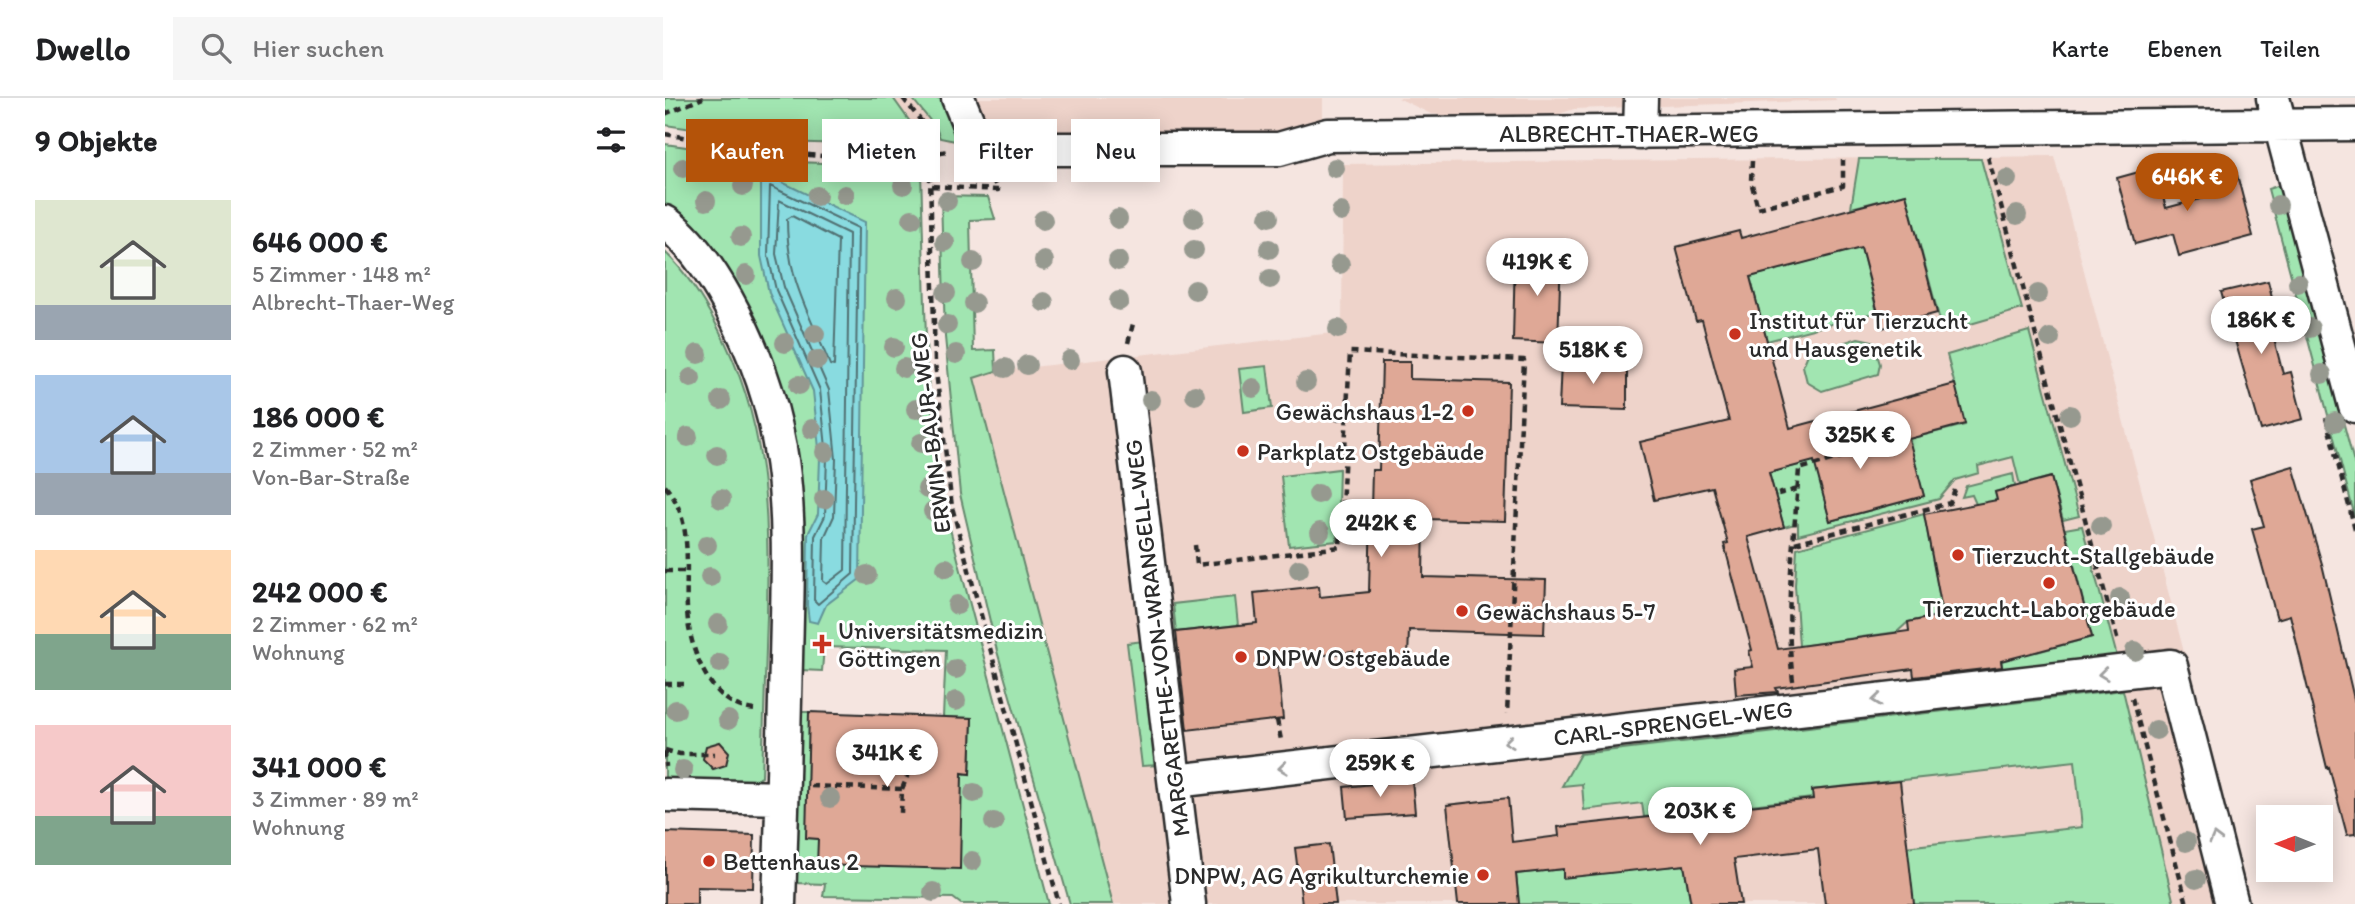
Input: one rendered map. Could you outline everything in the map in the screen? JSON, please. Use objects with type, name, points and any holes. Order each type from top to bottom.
[{"type":"street","name":"ALBRECHT-THAER-WEG","points":[[958,98],[979,149],[1279,149],[1328,135],[1981,130],[2277,111],[2355,124]]},
{"type":"street","points":[[1640,98],[1640,133]]},
{"type":"street","points":[[2277,111],[2355,405]]},
{"type":"street","points":[[665,222],[675,229],[715,278],[747,336],[766,382],[780,435],[789,508],[779,904]]},
{"type":"street","name":"MARGARETHE-VON-WRANGELL-WEG","points":[[1125,371],[1189,904]]},
{"type":"street","name":"CARL-SPRENGEL-WEG","points":[[1175,781],[2171,666],[2232,904]]},
{"type":"street","points":[[665,795],[782,792]]},
{"type":"path","points":[[665,114],[703,98]]},
{"type":"path","name":"ERWIN-BAUR-WEG","points":[[903,98],[919,119]]},
{"type":"path","points":[[1981,130],[2186,904]]},
{"type":"path","points":[[1755,132],[1751,181],[1758,208],[1843,186],[1843,132]]},
{"type":"path","points":[[665,134],[744,148],[822,155]]},
{"type":"path","name":"ERWIN-BAUR-WEG","points":[[932,182],[935,363],[953,507],[1059,904]]},
{"type":"path","points":[[932,186],[998,190]]},
{"type":"path","points":[[1195,545],[1198,565],[1340,547],[1350,352],[1524,360],[1505,743]]},
{"type":"path","points":[[1335,419],[1346,417]]},
{"type":"path","points":[[1797,709],[1788,641],[1789,573],[1795,543],[1799,469],[1849,455]]},
{"type":"path","points":[[665,486],[673,495],[685,531],[689,627],[703,673],[725,700],[746,709],[785,711]]},
{"type":"path","points":[[1778,495],[1798,489]]},
{"type":"path","points":[[1795,543],[1950,503],[1955,490]]},
{"type":"path","points":[[665,571],[688,571]]},
{"type":"path","points":[[665,684],[685,684]]},
{"type":"path","points":[[665,750],[680,754],[715,754]]},
{"type":"path","points":[[901,813],[902,789],[909,772]]},
{"type":"path","points":[[782,792],[902,789]]},
{"type":"shaded area","points":[[665,98],[1323,98],[1323,119],[1280,132],[1160,133],[1160,119],[1071,119],[1071,134],[1057,134],[1057,119],[954,119],[954,141],[949,142],[940,138],[940,119],[822,119],[822,145],[808,144],[808,119],[686,119],[686,128],[665,125]]},
{"type":"shaded area","points":[[1398,98],[1836,100],[1574,109],[1554,116],[1431,114]]},
{"type":"shaded area","points":[[2054,156],[2250,904],[1113,904],[974,377],[996,371],[1342,332],[1343,164]]},
{"type":"green space","points":[[665,98],[893,98],[908,119],[822,119],[822,143],[808,143],[808,119],[686,119],[686,128],[665,125]]},
{"type":"green space","points":[[912,98],[946,98],[955,119],[954,141],[940,138],[940,119],[929,119]]},
{"type":"green space","points":[[665,144],[686,147],[686,182],[808,182],[808,162],[822,163],[822,182],[921,182],[927,372],[944,506],[1049,904],[961,904],[953,898],[823,896],[825,884],[794,883],[798,712],[809,712],[815,769],[970,774],[972,718],[943,717],[946,650],[824,647],[822,671],[800,670],[804,516],[800,474],[781,387],[766,344],[747,303],[724,266],[697,232],[665,204]]},
{"type":"green space","points":[[1859,159],[1981,159],[2022,309],[1943,332],[1906,194],[1851,208]]},
{"type":"green space","points":[[2280,185],[2355,466],[2355,517],[2268,189]]},
{"type":"green space","points":[[941,196],[988,197],[995,219],[970,220],[973,351],[995,350],[996,371],[974,378],[1113,904],[1070,904],[997,651],[960,494],[945,337]]},
{"type":"green space","points":[[1861,247],[1877,312],[1767,341],[1750,277]]},
{"type":"green space","points":[[665,252],[700,296],[734,362],[747,397],[762,467],[768,577],[762,777],[737,789],[665,787]]},
{"type":"green space","points":[[2029,331],[2079,516],[2063,520],[2051,477],[2020,485],[2013,457],[1978,466],[1979,473],[1955,480],[1939,499],[1798,535],[1798,523],[1784,527],[1769,473],[1802,464],[1850,442],[1817,470],[1830,521],[1924,496],[1910,445],[1875,436],[1912,438],[1965,425],[1947,355]]},
{"type":"green space","points":[[1858,338],[1873,341],[1880,364],[1878,374],[1822,391],[1807,382],[1803,366],[1808,354]]},
{"type":"green space","points":[[1267,366],[1272,408],[1244,412],[1239,369]]},
{"type":"green space","points":[[1339,469],[1337,541],[1289,546],[1281,476]]},
{"type":"green space","points":[[2013,474],[2015,486],[1995,492],[2037,652],[2092,637],[2065,529],[2082,526],[2119,664],[2003,674],[1996,611],[1976,504],[1972,495],[1962,497],[1966,486]]},
{"type":"green space","points":[[1924,514],[1940,597],[1952,613],[1908,622],[1897,632],[1799,646],[1795,585],[1797,548]]},
{"type":"green space","points":[[1235,597],[1238,625],[1176,632],[1173,604]]},
{"type":"green space","points":[[1144,641],[1159,765],[1142,766],[1127,643]]},
{"type":"green space","points":[[2123,690],[2174,904],[1867,904],[1861,852],[2082,827],[2075,761],[1812,790],[1813,798],[1644,817],[1642,803],[1584,810],[1582,784],[1562,786],[1580,754]]},
{"type":"green space","points":[[1684,865],[1691,904],[1519,904],[1516,874],[1563,869],[1563,877]]},
{"type":"water","points":[[761,182],[782,182],[865,222],[860,579],[826,605],[818,623],[809,621],[807,605],[808,534],[818,514],[820,458],[813,391],[769,293],[761,256]]},
{"type":"building","points":[[2235,167],[2253,236],[2179,256],[2173,234],[2135,244],[2117,178],[2146,170],[2150,185],[2159,182],[2166,208],[2211,196],[2205,175]]},
{"type":"building","points":[[1906,194],[1937,313],[1882,328],[1861,248],[1750,277],[1790,428],[1955,384],[1965,424],[1909,439],[1924,496],[1830,521],[1814,461],[1769,473],[1784,527],[1748,537],[1778,649],[1909,631],[1908,622],[1943,615],[1924,514],[1997,500],[1995,492],[2051,477],[2092,637],[2001,661],[2002,667],[1914,677],[1913,669],[1776,688],[1778,692],[1736,695],[1734,669],[1753,667],[1749,651],[1752,650],[1724,544],[1728,543],[1712,487],[1654,500],[1640,442],[1729,421],[1702,320],[1696,321],[1676,247],[1739,231],[1741,238]]},
{"type":"building","points":[[1515,253],[1561,254],[1558,343],[1513,341]]},
{"type":"building","points":[[2268,281],[2274,305],[2266,308],[2283,374],[2291,372],[2303,419],[2261,430],[2221,292]]},
{"type":"building","points":[[1382,362],[1410,362],[1410,379],[1509,382],[1505,521],[1424,519],[1423,577],[1546,580],[1544,634],[1409,630],[1408,659],[1353,662],[1353,652],[1277,660],[1283,719],[1187,730],[1176,632],[1257,623],[1254,593],[1319,586],[1320,597],[1369,592],[1372,470],[1379,470]]},
{"type":"building","points":[[1561,362],[1627,364],[1627,410],[1559,408]]},
{"type":"building","points":[[2293,466],[2322,564],[2355,703],[2355,834],[2347,835],[2329,767],[2327,768],[2290,615],[2277,619],[2252,529],[2264,526],[2250,479]]},
{"type":"building","points":[[809,712],[972,718],[970,774],[962,773],[960,869],[817,865],[818,839],[806,838]]},
{"type":"building","points":[[720,742],[729,752],[726,765],[713,769],[703,759],[706,746]]},
{"type":"building","points":[[1412,780],[1415,813],[1347,818],[1344,787]]},
{"type":"building","points":[[1900,781],[1914,904],[1825,904],[1818,849],[1734,859],[1741,904],[1691,904],[1684,865],[1563,878],[1563,869],[1516,874],[1519,904],[1458,904],[1447,805],[1508,798],[1512,842],[1559,836],[1558,827],[1813,799],[1812,790]]},
{"type":"building","name":"Bettenhaus 2","points":[[665,832],[754,835],[753,888],[697,887],[697,904],[665,904]]},
{"type":"building","points":[[1329,844],[1336,904],[1302,904],[1295,848]]},
{"type":"place","name":"Institut für Tierzucht und Hausgenetik","points":[[1735,334]]},
{"type":"place","name":"Gewächshaus 1-2","points":[[1468,411]]},
{"type":"place","name":"Parkplatz Ostgebäude","points":[[1243,451]]},
{"type":"place","name":"Tierzucht-Stallgebäude","points":[[1958,555]]},
{"type":"place","name":"Tierzucht-Laborgebäude","points":[[2049,583]]},
{"type":"place","name":"Gewächshaus 5-7","points":[[1462,611]]},
{"type":"place","name":"Universitätsmedizin Göttingen","points":[[822,644]]},
{"type":"place","name":"DNPW Ostgebäude","points":[[1241,657]]},
{"type":"place","name":"Bettenhaus 2","points":[[709,861]]},
{"type":"place","name":"DNPW, AG Agrikulturchemie","points":[[1483,875]]}]
